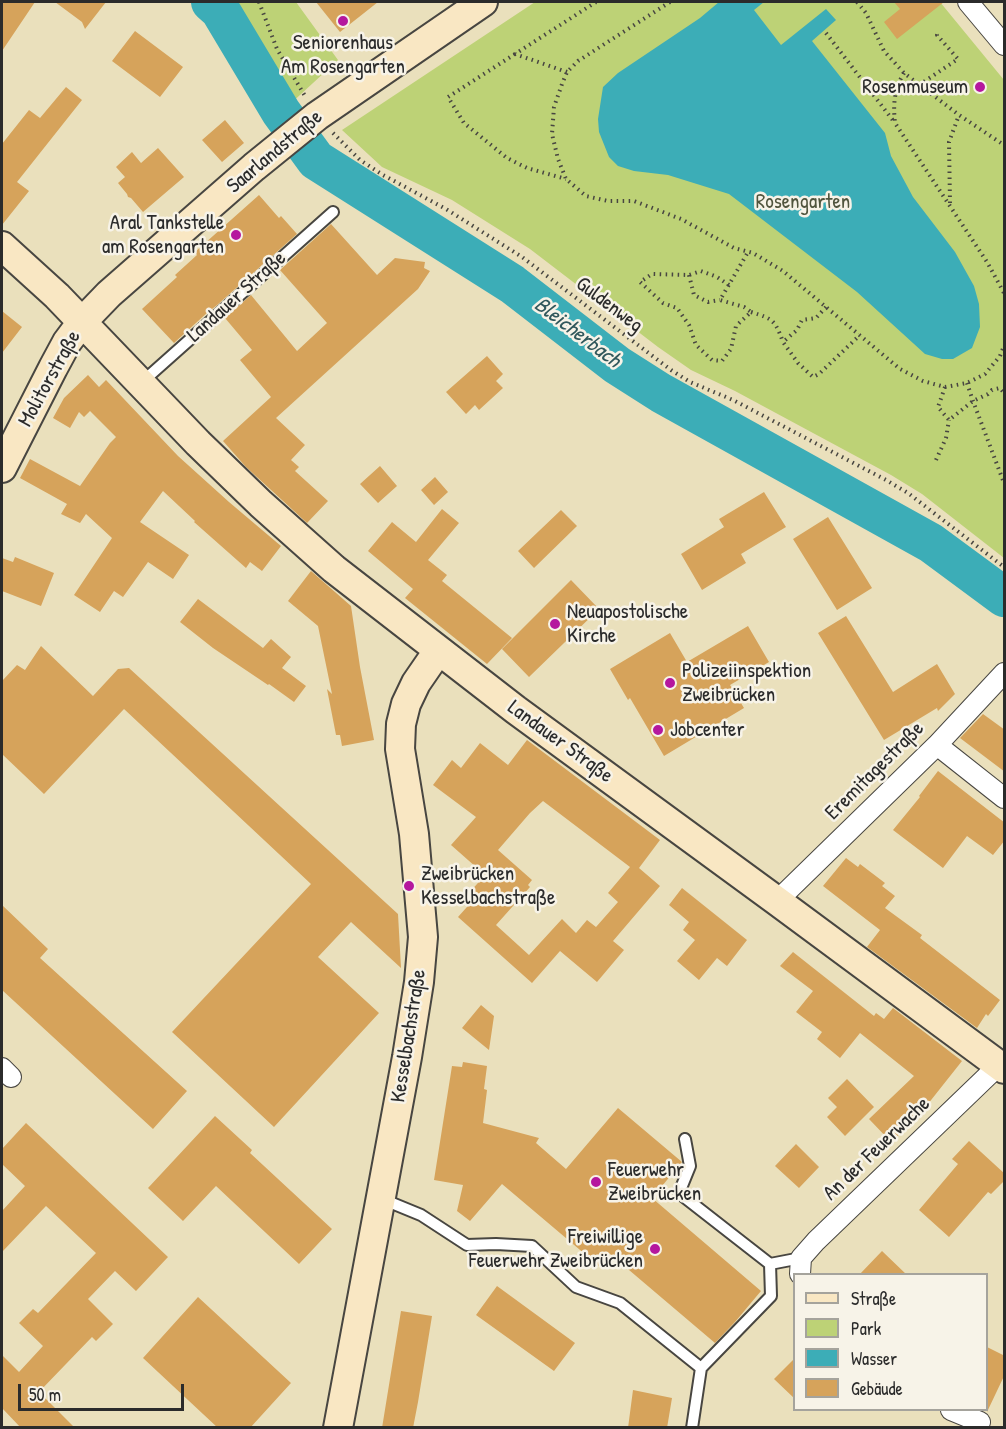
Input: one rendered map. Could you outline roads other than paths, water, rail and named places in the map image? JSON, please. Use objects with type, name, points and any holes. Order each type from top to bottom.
[{"type":"main road","name":"Saarlandstraße","points":[[82,322],[109,294],[311,120],[483,2]]},
{"type":"main road","name":"Landauer Straße","points":[[2,246],[57,296],[261,504],[334,569],[516,710],[1002,1067]]},
{"type":"main road","name":"Molitorstraße","points":[[2,468],[53,368],[82,322]]},
{"type":"main road","name":"Kesselbachstraße","points":[[339,1428],[407,1057],[423,937],[414,834],[400,749],[401,724],[406,704],[416,683],[438,651]]},
{"type":"street","points":[[968,2],[1005,45]]},
{"type":"street","name":"Eremitagestraße","points":[[777,901],[937,744],[1005,673]]},
{"type":"street","points":[[937,744],[1005,798]]},
{"type":"street","name":"An der Feuerwache","points":[[800,1266],[824,1233],[1002,1067]]},
{"type":"street","points":[[953,1411],[980,1422]]},
{"type":"lane","name":"Landauer Straße","points":[[141,383],[333,212]]},
{"type":"lane","points":[[685,1139],[690,1166],[679,1193],[770,1264],[800,1266]]},
{"type":"lane","points":[[381,1199],[421,1215],[467,1245],[532,1246],[576,1287],[620,1303],[701,1368]]},
{"type":"lane","points":[[692,1428],[701,1368],[771,1296],[770,1264]]},
{"type":"water","points":[[719,2],[764,2],[754,10],[781,45],[826,9],[836,20],[812,41],[885,133],[891,156],[913,197],[955,252],[974,286],[979,304],[980,327],[972,348],[953,359],[942,359],[925,354],[857,292],[729,194],[668,175],[634,171],[618,166],[609,157],[599,132],[598,119],[603,87],[618,73],[700,18]]},
{"type":"waterway","name":"Bleicherbach","points":[[211,2],[220,10],[281,112],[316,160],[512,284],[617,365],[661,393],[931,543],[1004,597]]},
{"type":"place","name":"Seniorenhaus Am Rosengarten","points":[[343,21]]},
{"type":"place","name":"Rosenmuseum","points":[[980,87]]},
{"type":"place","name":"Aral Tankstelle am Rosengarten","points":[[236,235]]},
{"type":"place","name":"Neuapostolische Kirche","points":[[555,624]]},
{"type":"place","name":"Polizeiinspektion Zweibrücken","points":[[670,683]]},
{"type":"place","name":"Jobcenter","points":[[658,730]]},
{"type":"place","name":"Zweibrücken Kesselbachstraße","points":[[409,886]]},
{"type":"place","name":"Feuerwehr Zweibrücken","points":[[596,1182]]},
{"type":"place","name":"Freiwillige Feuerwehr Zweibrücken","points":[[655,1249]]},
{"type":"park label","name":"Rosengarten","points":[[803,202]]}]
